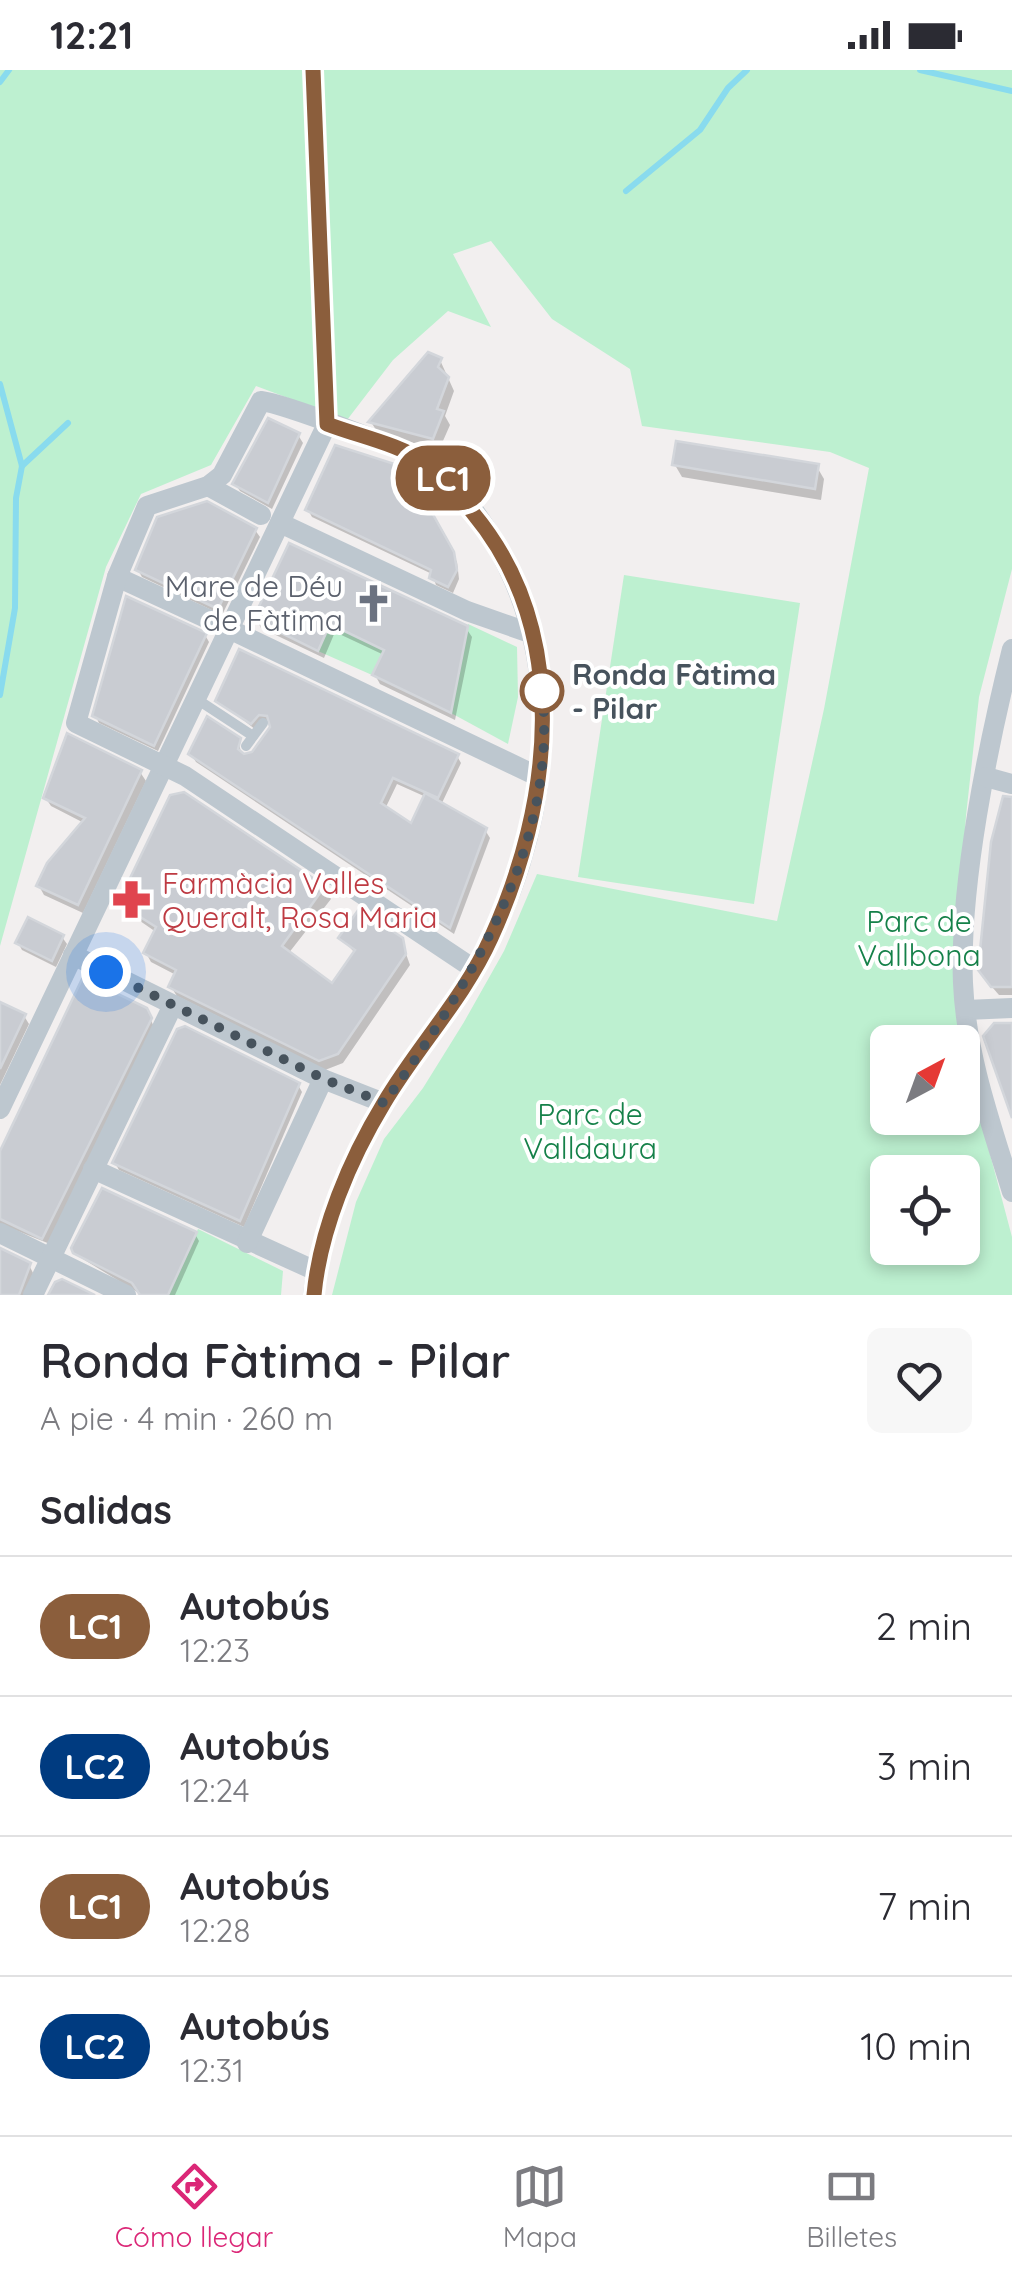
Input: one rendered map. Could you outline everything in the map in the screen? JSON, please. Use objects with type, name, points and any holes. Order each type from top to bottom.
[{"type":"street","points":[[0,1109],[194,698],[218,624],[270,519],[327,424],[313,70]]},
{"type":"street","points":[[314,1295],[316,1271],[332,1216],[384,1103],[474,969],[491,939],[521,856],[539,777],[544,708],[534,634],[506,561],[488,531],[448,483],[424,462],[261,401],[222,475],[208,486],[147,506],[117,577],[76,723],[185,776],[474,969]]},
{"type":"street","points":[[208,486],[466,611],[534,634]]},
{"type":"street","points":[[117,577],[539,777]]},
{"type":"street","points":[[1012,649],[986,778],[969,894],[966,1010],[973,1060],[1012,1192]]},
{"type":"street","points":[[986,778],[1012,784]]},
{"type":"street","points":[[72,956],[324,1079],[384,1103]]},
{"type":"street","points":[[33,1295],[172,1005]]},
{"type":"street","points":[[966,1010],[1012,1008]]},
{"type":"street","points":[[246,1242],[324,1079]]},
{"type":"street","points":[[93,1169],[316,1271]]},
{"type":"street","points":[[0,1234],[126,1295]]},
{"type":"lane","points":[[194,698],[250,741],[263,723]]},
{"type":"green space","points":[[0,70],[1012,70],[1012,569],[979,697],[954,987],[958,1025],[870,1025],[870,1135],[980,1135],[980,1116],[1012,1237],[1012,1295],[332,1295],[356,1202],[384,1139],[423,1088],[464,1022],[504,951],[537,874],[777,921],[824,709],[869,468],[830,452],[642,426],[630,369],[552,319],[491,241],[453,254],[491,327],[448,311],[393,360],[347,420],[256,386],[211,465],[141,494],[106,567],[0,946]]},
{"type":"green space","points":[[624,575],[800,603],[754,904],[578,877]]},
{"type":"green space","points":[[330,624],[384,649],[372,675],[318,651]]},
{"type":"green space","points":[[468,624],[517,647],[518,697],[508,744],[451,713]]},
{"type":"green space","points":[[198,1229],[283,1271],[281,1295],[168,1295]]},
{"type":"building","points":[[428,352],[442,358],[438,367],[449,377],[437,409],[444,411],[433,439],[368,422]]},
{"type":"building","points":[[268,418],[300,433],[268,503],[232,484]]},
{"type":"building","points":[[676,441],[819,464],[815,489],[672,465]]},
{"type":"building","points":[[335,445],[407,468],[454,552],[457,570],[448,587],[429,578],[431,570],[305,510]]},
{"type":"building","points":[[207,501],[257,528],[218,609],[135,570],[157,517]]},
{"type":"building","points":[[289,543],[468,626],[451,713],[372,675],[384,650],[330,624],[318,651],[253,619]]},
{"type":"building","points":[[126,596],[207,633],[154,746],[92,716]]},
{"type":"building","points":[[239,649],[459,754],[438,798],[393,778],[381,803],[411,823],[425,793],[487,828],[450,928],[188,754],[207,716],[241,738],[238,749],[244,754],[252,752],[270,727],[267,716],[259,715],[251,724],[215,701]]},
{"type":"building","points":[[67,733],[142,770],[78,905],[36,886],[47,863],[85,818],[43,798]]},
{"type":"building","points":[[184,792],[325,886],[282,946],[332,983],[355,950],[338,938],[359,909],[403,938],[406,954],[338,1054],[319,1061],[168,987],[176,970],[143,953],[156,927],[118,903],[170,795]]},
{"type":"building","points":[[1003,796],[1012,797],[1012,987],[991,987],[978,970],[991,842]]},
{"type":"building","points":[[28,917],[64,935],[52,961],[15,943]]},
{"type":"building","points":[[83,977],[147,1008],[152,1018],[42,1239],[0,1219],[0,1151]]},
{"type":"building","points":[[0,1002],[26,1014],[0,1069]]},
{"type":"building","points":[[994,1023],[1012,1023],[1012,1118],[983,1036]]},
{"type":"building","points":[[185,1026],[300,1083],[240,1221],[112,1163],[177,1029]]},
{"type":"building","points":[[102,1188],[197,1232],[168,1295],[140,1295],[132,1283],[73,1253],[71,1248]]},
{"type":"building","points":[[0,1248],[31,1263],[19,1295],[0,1295]]},
{"type":"building","points":[[62,1279],[95,1295],[48,1295],[55,1282]]},
{"type":"waterway","points":[[0,82],[9,70]]},
{"type":"waterway","points":[[626,191],[700,130],[728,88],[747,70]]},
{"type":"waterway","points":[[920,70],[1012,91]]},
{"type":"waterway","points":[[0,384],[22,466],[16,498],[15,608],[0,695]]},
{"type":"waterway","points":[[22,466],[68,423]]},
{"type":"bus line","name":"LC1","points":[[313,70],[327,424],[424,462],[448,483],[488,531],[506,561],[534,634],[544,708],[539,777],[529,825],[491,939],[448,1011],[384,1103],[332,1216],[316,1271],[314,1295]]},
{"type":"place","name":"Mare de Déu de Fàtima","points":[[373,603]]},
{"type":"place","name":"Ronda Fàtima - Pilar","points":[[542,691]]},
{"type":"place","name":"Farmàcia Valles Queralt, Rosa Maria","points":[[132,900]]},
{"type":"route","points":[[106,972],[324,1079],[384,1103],[448,1011],[491,939],[521,856],[539,777],[542,691]]},
{"type":"park label","name":"Parc de Vallbona","points":[[919,938]]},
{"type":"park label","name":"Parc de Valldaura","points":[[590,1131]]}]
